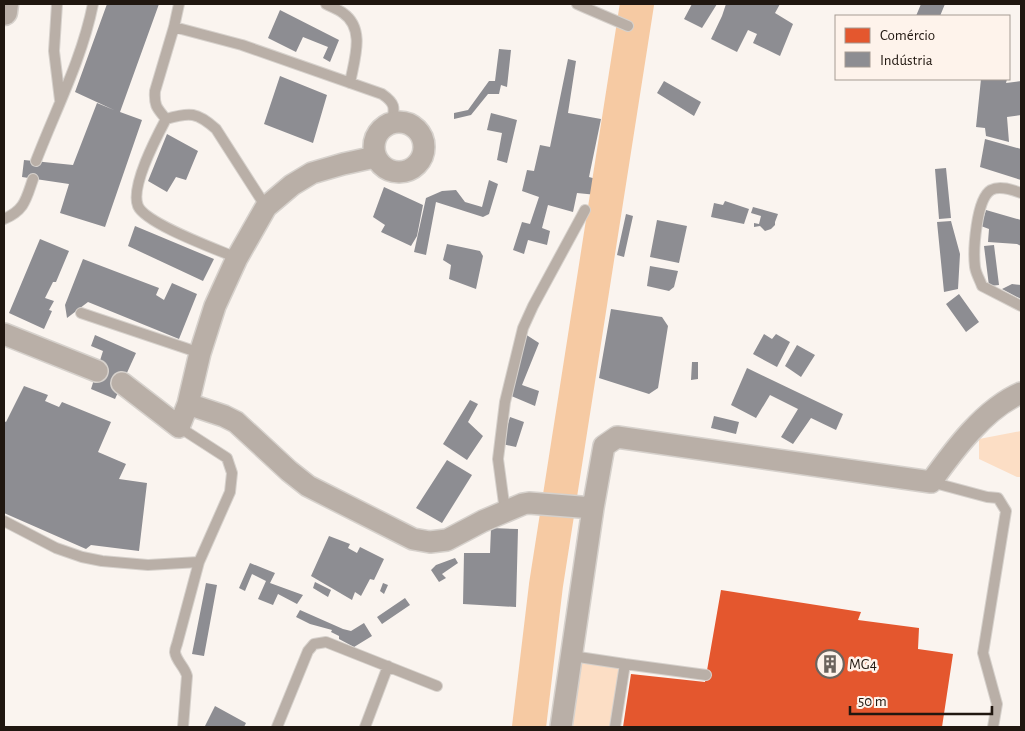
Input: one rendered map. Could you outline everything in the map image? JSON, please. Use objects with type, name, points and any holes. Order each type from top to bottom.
[{"type":"street","points":[[4,12],[5,4]]},
{"type":"street","points":[[392,122],[406,122],[418,130],[424,144],[422,158],[412,168],[398,172],[384,168],[375,157],[374,142],[380,129],[392,122]]},
{"type":"street","points":[[122,383],[179,427],[188,404],[200,353],[215,306],[237,258],[266,207],[292,185],[312,173],[375,157]]},
{"type":"street","points":[[4,334],[97,371]]},
{"type":"street","points":[[561,727],[572,656],[587,508],[604,446],[617,437],[931,482],[954,451],[976,427],[997,408],[1021,393]]},
{"type":"street","points":[[188,404],[236,422],[308,486],[413,539],[430,542],[447,540],[483,520],[524,504],[587,508]]},
{"type":"lane","points":[[58,4],[54,51],[60,101]]},
{"type":"lane","points":[[36,161],[76,62],[89,23],[93,4]]},
{"type":"lane","points":[[166,119],[156,108],[154,100],[155,91],[179,4]]},
{"type":"lane","points":[[326,4],[343,13],[353,22],[357,36],[357,47],[350,83]]},
{"type":"lane","points":[[577,4],[628,26]]},
{"type":"lane","points":[[174,27],[242,45],[382,94],[393,104],[392,122]]},
{"type":"lane","points":[[237,258],[160,225],[144,214],[138,206],[136,196],[138,184],[166,119],[192,114],[206,120],[216,129],[266,207]]},
{"type":"lane","points":[[4,219],[12,215],[24,204],[33,179]]},
{"type":"lane","points":[[1021,193],[998,188],[990,190],[983,200],[979,212],[975,242],[975,268],[982,286],[1021,306]]},
{"type":"lane","points":[[505,511],[498,459],[506,402],[523,328],[585,210]]},
{"type":"lane","points":[[81,312],[200,353]]},
{"type":"lane","points":[[179,427],[227,458],[232,473],[230,492],[199,562],[175,654],[186,669],[187,676],[183,727]]},
{"type":"lane","points":[[931,482],[987,497],[998,498],[1006,511],[983,653],[997,704],[993,727]]},
{"type":"lane","points":[[4,521],[56,548],[102,561],[148,566],[199,562]]},
{"type":"lane","points":[[277,727],[308,651],[314,644],[326,642],[437,686]]},
{"type":"lane","points":[[572,656],[706,675]]},
{"type":"lane","points":[[615,727],[625,664]]},
{"type":"lane","points":[[365,727],[388,666]]},
{"type":"shaded area","points":[[1021,431],[1021,477],[1017,477],[979,459],[979,439]]},
{"type":"shaded area","points":[[572,656],[625,664],[615,727],[561,727]]},
{"type":"building: Comércio","name":"MG4","points":[[721,590],[861,612],[858,620],[919,628],[918,649],[953,654],[942,727],[623,727],[631,674],[705,682]]},
{"type":"building: Indústria","points":[[107,4],[159,4],[120,112],[142,120],[105,227],[60,213],[69,184],[22,177],[24,160],[73,165],[97,103],[114,110],[75,92]]},
{"type":"building: Indústria","points":[[692,4],[717,4],[702,28],[684,19]]},
{"type":"building: Indústria","points":[[726,4],[780,4],[775,13],[793,24],[780,56],[753,43],[757,34],[748,30],[737,52],[711,39]]},
{"type":"building: Indústria","points":[[921,4],[945,4],[940,15],[916,15]]},
{"type":"building: Indústria","points":[[280,10],[339,40],[330,62],[323,58],[328,47],[303,37],[296,52],[268,38]]},
{"type":"building: Indústria","points":[[499,49],[511,50],[507,87],[501,85],[499,94],[488,94],[471,115],[454,119],[454,113],[468,110],[489,81],[495,81]]},
{"type":"building: Indústria","points":[[568,59],[576,61],[568,113],[601,119],[589,177],[600,180],[597,195],[577,193],[573,212],[548,205],[542,228],[550,231],[547,245],[528,240],[524,254],[513,250],[522,222],[530,224],[539,197],[522,191],[527,170],[534,171],[540,145],[550,147]]},
{"type":"building: Indústria","points":[[280,76],[327,95],[313,143],[264,124]]},
{"type":"building: Indústria","points":[[981,80],[1007,80],[1006,83],[1021,81],[1021,115],[1007,117],[1009,142],[986,136],[985,128],[976,127]]},
{"type":"building: Indústria","points":[[664,81],[701,102],[694,116],[657,93]]},
{"type":"building: Indústria","points":[[491,113],[517,120],[507,163],[497,160],[502,133],[487,130]]},
{"type":"building: Indústria","points":[[167,134],[198,151],[186,180],[176,177],[167,192],[148,181]]},
{"type":"building: Indústria","points":[[985,139],[1021,149],[1021,180],[980,167]]},
{"type":"building: Indústria","points":[[946,168],[951,218],[939,219],[935,169]]},
{"type":"building: Indústria","points":[[489,180],[498,184],[489,214],[483,217],[436,202],[426,255],[414,252],[426,198],[442,191],[456,190],[465,202],[482,207]]},
{"type":"building: Indústria","points":[[384,187],[423,205],[417,236],[411,246],[381,232],[385,225],[373,217]]},
{"type":"building: Indústria","points":[[725,201],[749,209],[744,224],[711,217],[714,203],[723,205]]},
{"type":"building: Indústria","points":[[753,207],[778,214],[775,225],[771,229],[765,231],[760,226],[754,227],[754,223],[759,224],[761,216],[751,213]]},
{"type":"building: Indústria","points":[[986,210],[1021,220],[1021,246],[1017,244],[988,242],[989,229],[981,226]]},
{"type":"building: Indústria","points":[[626,214],[633,216],[624,257],[617,255]]},
{"type":"building: Indústria","points":[[657,220],[687,226],[679,263],[650,257]]},
{"type":"building: Indústria","points":[[951,221],[960,254],[958,289],[944,292],[937,222]]},
{"type":"building: Indústria","points":[[135,226],[214,259],[203,281],[128,246]]},
{"type":"building: Indústria","points":[[40,239],[69,251],[56,282],[53,282],[45,298],[54,301],[49,310],[52,311],[44,329],[9,313]]},
{"type":"building: Indústria","points":[[447,244],[480,251],[483,256],[476,289],[449,279],[451,265],[443,260]]},
{"type":"building: Indústria","points":[[994,245],[999,285],[989,286],[984,246]]},
{"type":"building: Indústria","points":[[83,259],[159,288],[156,295],[164,300],[172,283],[197,294],[179,339],[88,302],[67,318],[65,305]]},
{"type":"building: Indústria","points":[[650,266],[678,271],[674,287],[669,291],[647,286]]},
{"type":"building: Indústria","points":[[1012,284],[1021,285],[1021,299],[1002,289]]},
{"type":"building: Indústria","points":[[959,294],[979,322],[966,332],[946,304]]},
{"type":"building: Indústria","points":[[611,309],[662,317],[668,326],[658,388],[649,394],[599,378]]},
{"type":"building: Indústria","points":[[525,334],[539,343],[522,385],[539,391],[535,406],[509,395]]},
{"type":"building: Indústria","points":[[764,334],[772,339],[776,334],[790,342],[777,367],[753,354]]},
{"type":"building: Indústria","points":[[95,335],[136,353],[115,399],[91,389],[103,351],[91,346]]},
{"type":"building: Indústria","points":[[797,345],[815,355],[801,377],[785,366]]},
{"type":"building: Indústria","points":[[692,362],[698,362],[698,379],[691,380]]},
{"type":"building: Indústria","points":[[747,368],[843,414],[836,430],[811,418],[793,444],[781,437],[798,409],[770,395],[756,418],[731,405]]},
{"type":"building: Indústria","points":[[24,386],[48,395],[45,401],[59,407],[62,402],[111,422],[98,452],[126,464],[119,479],[147,483],[139,551],[91,545],[86,549],[4,513],[4,421],[6,422]]},
{"type":"building: Indústria","points":[[470,400],[478,404],[468,422],[483,436],[467,460],[443,444]]},
{"type":"building: Indústria","points":[[714,416],[739,422],[736,434],[711,428]]},
{"type":"building: Indústria","points":[[510,417],[524,422],[516,447],[502,444]]},
{"type":"building: Indústria","points":[[447,460],[472,475],[442,523],[416,508]]},
{"type":"building: Indústria","points":[[491,528],[518,529],[516,607],[463,604],[464,553],[490,553]]},
{"type":"building: Indústria","points":[[329,536],[350,544],[348,548],[357,553],[360,547],[384,559],[374,580],[370,579],[361,596],[355,592],[352,600],[311,576]]},
{"type":"building: Indústria","points":[[455,558],[458,563],[442,574],[446,578],[439,582],[431,570],[436,565]]},
{"type":"building: Indústria","points":[[250,563],[275,573],[270,583],[303,595],[297,604],[278,594],[273,605],[258,599],[266,581],[252,574],[245,591],[239,588]]},
{"type":"building: Indústria","points":[[315,582],[331,590],[328,597],[313,588]]},
{"type":"building: Indústria","points":[[206,583],[217,585],[204,656],[192,654]]},
{"type":"building: Indústria","points":[[383,583],[388,585],[384,594],[380,591]]},
{"type":"building: Indústria","points":[[405,598],[410,605],[382,624],[377,617]]},
{"type":"building: Indústria","points":[[300,610],[351,631],[364,623],[372,636],[354,647],[339,639],[339,636],[331,632],[332,630],[310,624],[296,617]]},
{"type":"building: Indústria","points":[[215,706],[246,723],[244,727],[205,726]]},
{"type":"waterway","points":[[529,727],[546,585],[637,4]]},
{"type":"place","name":"MG4","points":[[830,664]]}]
